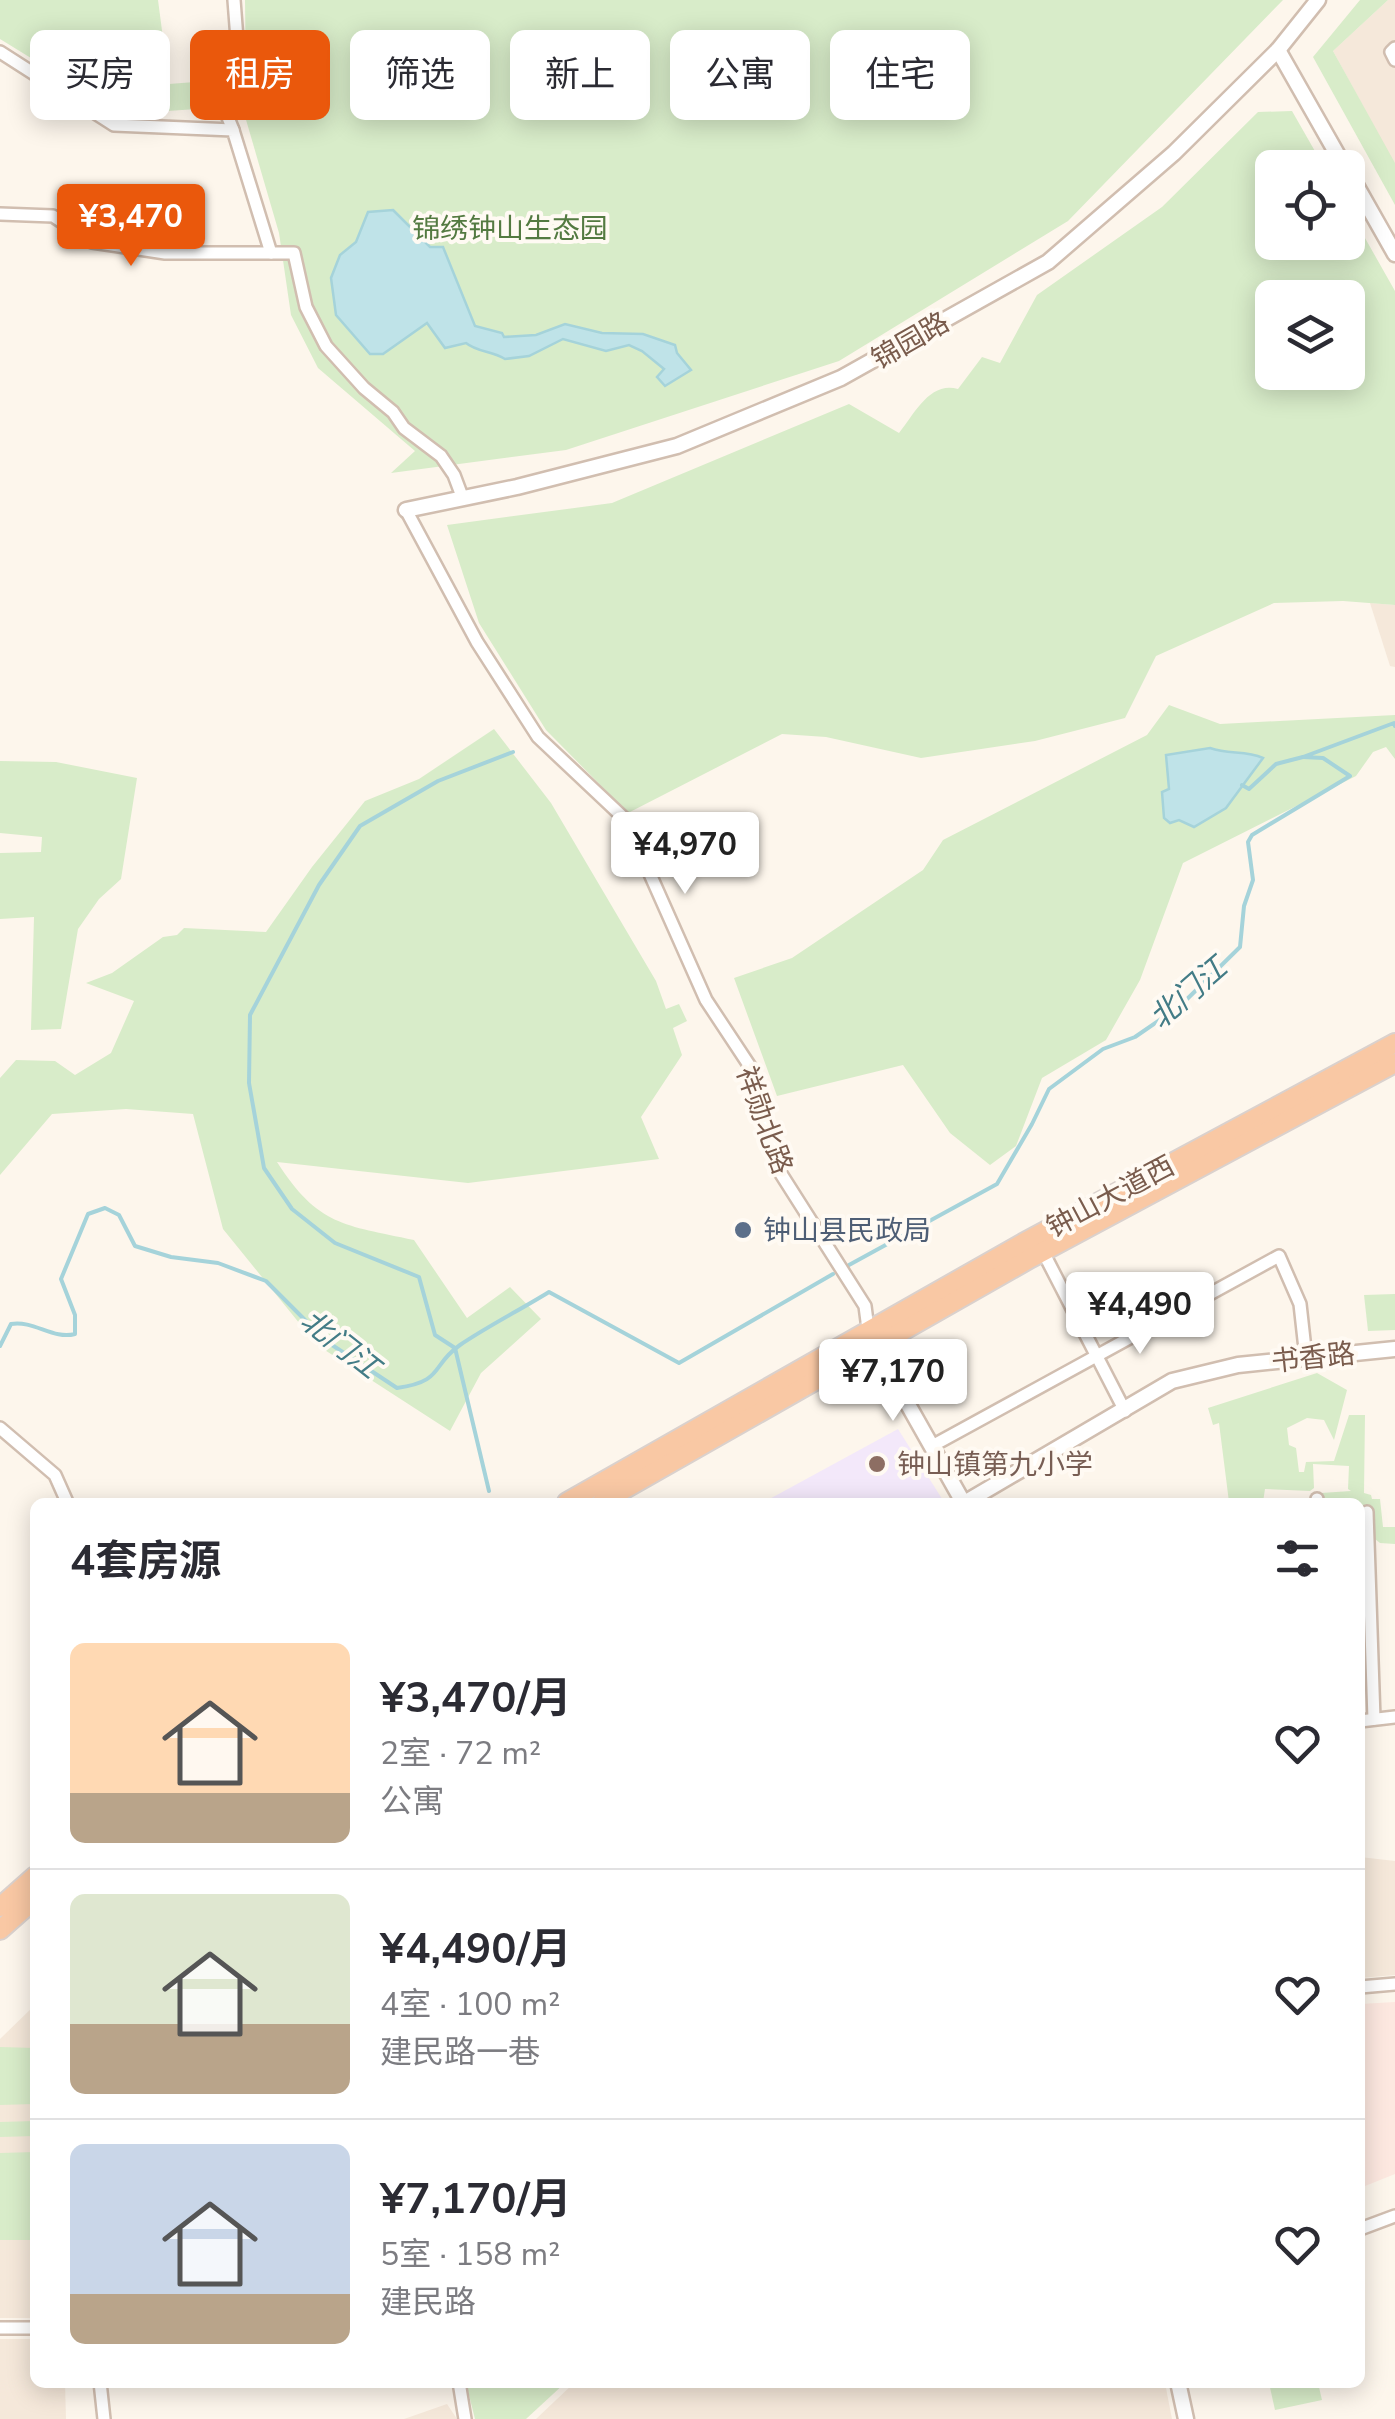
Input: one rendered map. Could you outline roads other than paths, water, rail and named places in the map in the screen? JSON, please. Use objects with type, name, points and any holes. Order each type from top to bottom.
[{"type":"highway","name":"钟山大道西","points":[[575,1498],[868,1329],[1039,1244],[1393,1057]]},
{"type":"highway","name":"钟山大道西","points":[[609,1498],[874,1348],[1039,1244]]},
{"type":"highway","points":[[0,1907],[30,1880]]},
{"type":"highway","points":[[0,1930],[30,1903]]},
{"type":"street","points":[[234,0],[239,65],[227,115],[271,253]]},
{"type":"street","name":"锦园路","points":[[406,510],[677,446],[842,378],[1048,262],[1174,153],[1278,50],[1318,0]]},
{"type":"street","points":[[1395,48],[1391,52],[1395,60]]},
{"type":"street","points":[[1278,50],[1335,150]]},
{"type":"street","points":[[0,52],[114,125],[234,130]]},
{"type":"street","points":[[1365,202],[1395,254]]},
{"type":"street","points":[[0,214],[53,216],[92,242],[165,253],[294,253],[306,307],[326,346],[364,388],[394,412],[404,428],[440,456],[464,498]]},
{"type":"street","name":"祥勋北路","points":[[406,510],[478,642],[538,736],[626,820],[706,1000],[753,1071],[776,1166],[865,1306],[868,1329]]},
{"type":"street","points":[[1039,1244],[1125,1411]]},
{"type":"street","points":[[932,1446],[1279,1256],[1300,1304],[1306,1358]]},
{"type":"street","points":[[868,1329],[874,1348],[962,1498]]},
{"type":"street","name":"书香路","points":[[971,1498],[1172,1381],[1238,1365],[1395,1348]]},
{"type":"street","points":[[0,1428],[55,1475],[65,1498]]},
{"type":"street","points":[[1366,1512],[1367,1720],[1395,1716]]},
{"type":"street","points":[[1365,1987],[1395,1984]]},
{"type":"street","points":[[1365,2226],[1395,2216]]},
{"type":"street","points":[[0,2328],[30,2328]]},
{"type":"street","points":[[101,2388],[104,2419]]},
{"type":"street","points":[[460,2388],[465,2419]]},
{"type":"street","points":[[1179,2388],[1186,2419]]},
{"type":"water","points":[[393,210],[430,247],[443,247],[475,326],[502,333],[504,337],[536,335],[565,324],[602,333],[643,334],[675,345],[691,370],[665,386],[657,377],[664,369],[629,345],[606,351],[563,339],[529,356],[505,359],[466,343],[445,348],[427,323],[383,354],[370,354],[336,315],[331,278],[340,255],[356,242],[368,212]]},
{"type":"water","points":[[1210,748],[1263,758],[1226,808],[1194,827],[1179,820],[1170,823],[1164,818],[1162,792],[1169,789],[1166,755]]},
{"type":"waterway","name":"北门江","points":[[849,1265],[997,1184],[1049,1089],[1103,1049],[1135,1037],[1180,1006],[1240,947],[1244,906],[1253,880],[1248,842],[1252,835],[1350,776],[1323,758],[1303,757],[1394,723],[1395,726]]},
{"type":"waterway","points":[[489,1491],[455,1348],[435,1335],[419,1277],[335,1243],[292,1209],[264,1168],[249,1083],[250,1015],[319,885],[360,826],[438,781],[513,752]]},
{"type":"waterway","points":[[1242,785],[1249,789],[1276,764],[1303,757]]},
{"type":"waterway","name":"北门江","points":[[0,1346],[11,1324],[75,1334],[75,1315],[61,1279],[88,1214],[105,1208],[119,1215],[135,1246],[171,1257],[218,1263],[266,1281],[326,1341],[397,1388],[430,1377],[460,1345],[549,1292],[679,1363],[833,1274]]},
{"type":"place","name":"钟山县民政局","points":[[743,1230]]},
{"type":"place","name":"钟山镇第九小学","points":[[877,1464]]},
{"type":"park label","name":"锦绣钟山生态园","points":[[510,228]]}]
